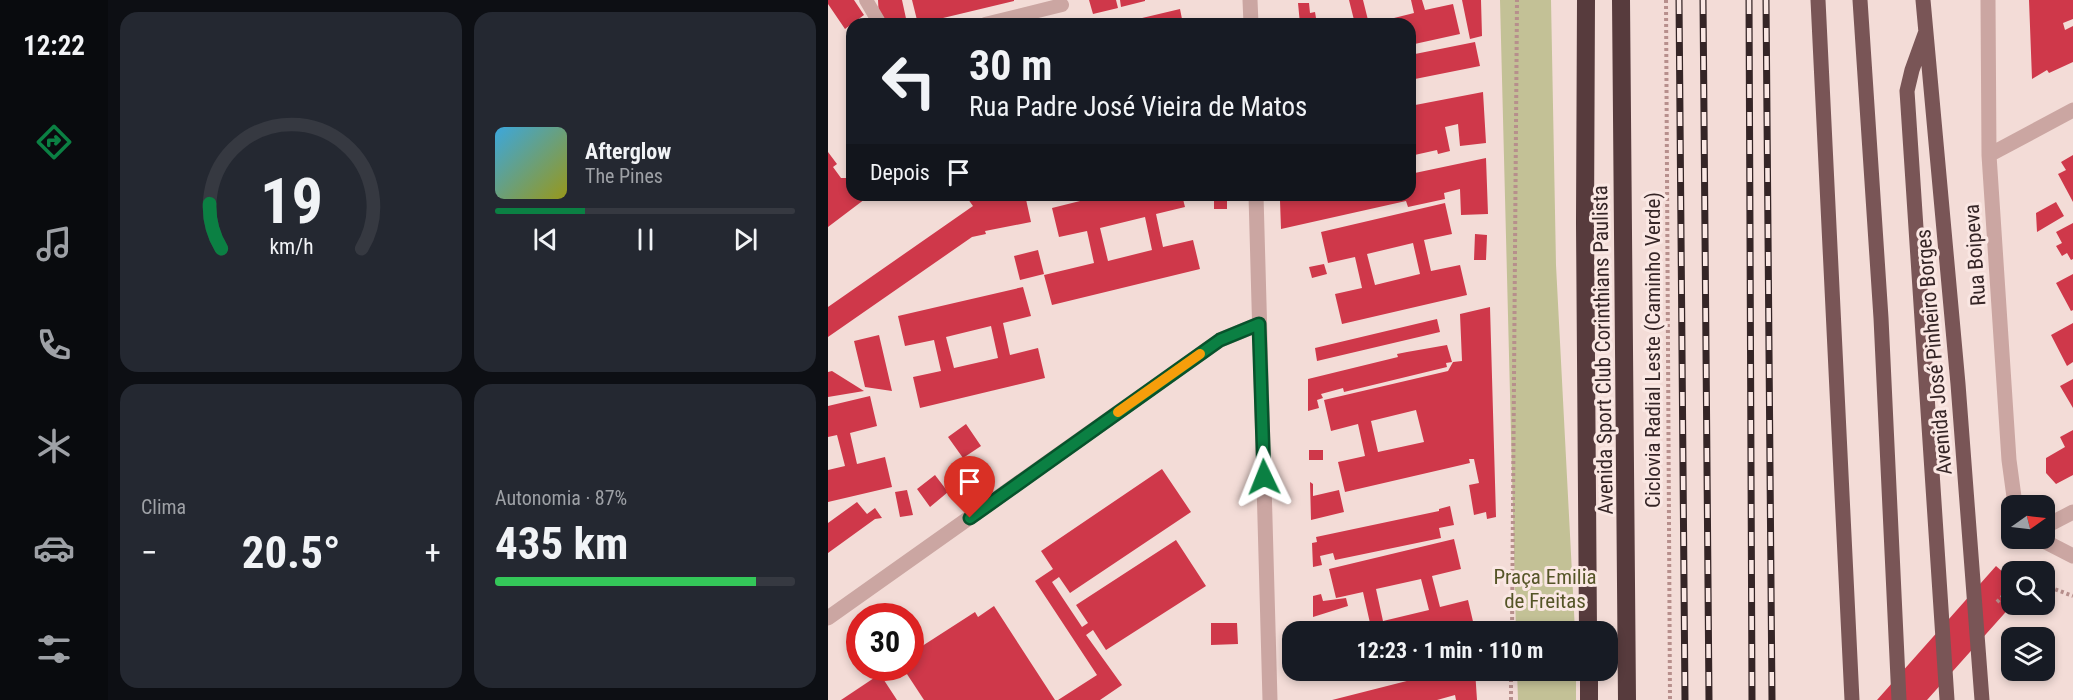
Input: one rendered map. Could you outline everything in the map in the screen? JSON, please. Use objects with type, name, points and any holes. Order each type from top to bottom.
[{"type":"highway","name":"Avenida Sport Club Corinthians Paulista","points":[[1586,0],[1584,223],[1588,621]]},
{"type":"highway","name":"Avenida Sport Club Corinthians Paulista","points":[[1621,0],[1628,700]]},
{"type":"highway","points":[[1589,681],[1589,700]]},
{"type":"main road","points":[[1818,0],[1852,700]]},
{"type":"main road","points":[[1860,0],[1881,318],[1899,700]]},
{"type":"main road","name":"Avenida José Pinheiro Borges","points":[[1923,0],[1957,372],[1982,700]]},
{"type":"main road","points":[[1926,31],[1907,91],[1947,700]]},
{"type":"street","points":[[1250,0],[1251,18]]},
{"type":"street","name":"Rua Boipeva","points":[[1988,0],[1989,155],[2009,460],[2016,495]]},
{"type":"street","points":[[1989,155],[2073,110]]},
{"type":"street","points":[[1256,201],[1270,700]]},
{"type":"street","points":[[828,618],[1220,340],[1259,324]]},
{"type":"street","points":[[2055,521],[2073,512]]},
{"type":"street","points":[[2055,547],[2073,556]]},
{"type":"lane","points":[[867,0],[877,18]]},
{"type":"lane","points":[[1009,18],[1062,5]]},
{"type":"path","points":[[1512,621],[1517,0]]},
{"type":"path","name":"Ciclovia Radial Leste (Caminho Verde)","points":[[1666,0],[1670,700]]},
{"type":"path","points":[[2055,589],[2073,596]]},
{"type":"path","points":[[1511,681],[1511,700]]},
{"type":"green space","name":"Praça Emilia de Freitas","points":[[1500,0],[1551,0],[1556,265],[1574,621],[1516,621]]},
{"type":"green space","name":"Praça Emilia de Freitas","points":[[1517,681],[1576,681],[1576,700],[1518,700]]},
{"type":"building","points":[[828,0],[854,0],[864,15],[860,18],[846,18],[845,29],[828,4]]},
{"type":"building","points":[[878,0],[902,0],[906,18],[879,18]]},
{"type":"building","points":[[912,0],[1014,0],[943,18],[916,18]]},
{"type":"building","points":[[1089,0],[1116,0],[1118,8],[1093,14]]},
{"type":"building","points":[[1120,0],[1145,0],[1145,1],[1121,7]]},
{"type":"building","points":[[1349,0],[1363,0],[1368,18],[1354,18]]},
{"type":"building","points":[[1411,0],[1422,0],[1425,10],[1453,4],[1460,34],[1416,44],[1416,18],[1394,18],[1414,13]]},
{"type":"building","points":[[1462,0],[1481,0],[1482,36],[1470,39]]},
{"type":"building","points":[[2029,0],[2073,0],[2073,19],[2063,23],[2065,30],[2073,26],[2073,62],[2049,73],[2047,70],[2032,79]]},
{"type":"building","points":[[1298,3],[1309,3],[1310,13],[1315,12],[1316,18],[1299,18]]},
{"type":"building","points":[[1180,9],[1182,18],[1142,18]]},
{"type":"building","points":[[1475,42],[1480,66],[1416,79],[1416,54]]},
{"type":"building","points":[[1483,92],[1486,143],[1460,146],[1458,124],[1445,127],[1450,151],[1438,154],[1437,150],[1416,155],[1416,105]]},
{"type":"building","points":[[828,152],[837,164],[833,167],[841,178],[846,178],[846,201],[862,201],[828,227]]},
{"type":"building","points":[[2073,155],[2073,202],[2058,174],[2066,170],[2061,162]]},
{"type":"building","points":[[1486,158],[1488,214],[1461,215],[1460,189],[1444,193],[1445,199],[1408,207],[1406,201],[1416,201],[1416,173]]},
{"type":"building","points":[[969,201],[1026,201],[1031,222],[985,231],[986,234],[972,237],[828,337],[828,307],[973,206]]},
{"type":"building","points":[[1080,201],[1184,201],[1185,207],[1156,214],[1163,247],[1193,240],[1200,269],[1052,305],[1044,275],[1094,263],[1087,231],[1059,237],[1052,208]],"holes":[[[1145,217],[1152,250],[1108,261],[1100,228]]]},
{"type":"building","points":[[1214,201],[1227,201],[1227,209],[1214,209]]},
{"type":"building","points":[[1280,201],[1406,201],[1281,229]]},
{"type":"building","points":[[2056,202],[2064,216],[2037,232],[2036,213]]},
{"type":"building","points":[[1445,203],[1452,234],[1424,240],[1431,271],[1460,265],[1467,295],[1342,324],[1335,294],[1362,288],[1355,257],[1328,263],[1321,232]],"holes":[[[1413,243],[1420,274],[1375,285],[1367,254]]]},
{"type":"building","points":[[2073,223],[2073,259],[2071,260],[2067,253],[2062,256],[2056,246],[2062,243],[2056,232]]},
{"type":"building","points":[[1475,234],[1487,235],[1486,260],[1474,260]]},
{"type":"building","points":[[1038,250],[1044,274],[1020,280],[1014,256]]},
{"type":"building","points":[[1324,264],[1327,274],[1312,278],[1309,267]]},
{"type":"building","points":[[2073,274],[2073,310],[2071,311],[2056,283]]},
{"type":"building","points":[[1023,287],[1031,316],[1003,323],[1010,355],[1038,348],[1045,378],[920,408],[913,377],[941,371],[934,340],[905,346],[898,316]],"holes":[[[991,326],[998,358],[954,368],[946,337]]]},
{"type":"building","points":[[1490,307],[1496,517],[1487,519],[1486,512],[1474,515],[1469,485],[1479,483],[1474,459],[1469,459],[1470,463],[1345,492],[1338,462],[1365,456],[1358,424],[1331,431],[1324,400],[1448,371],[1453,362],[1462,361],[1460,314]],"holes":[[[1416,410],[1424,442],[1378,452],[1371,421]]]},
{"type":"building","points":[[1437,319],[1440,332],[1317,361],[1315,348]]},
{"type":"building","points":[[2073,323],[2073,362],[2067,366],[2051,335]]},
{"type":"building","points":[[879,335],[892,391],[865,387],[854,341]]},
{"type":"building","points":[[1447,345],[1452,362],[1446,363],[1447,367],[1344,392],[1343,388],[1321,394],[1323,398],[1317,400],[1319,408],[1308,411],[1308,379],[1398,357],[1397,354]]},
{"type":"building","points":[[832,371],[864,391],[828,397],[828,372]]},
{"type":"building","points":[[2073,379],[2073,408],[2060,386]]},
{"type":"building","points":[[870,396],[877,426],[850,433],[857,464],[885,457],[892,487],[828,502],[828,470],[845,466],[837,435],[828,437],[828,406]]},
{"type":"building","points":[[966,424],[981,446],[963,458],[948,437]]},
{"type":"building","points":[[2073,430],[2073,475],[2056,484],[2046,473],[2046,458],[2065,447],[2060,437]]},
{"type":"building","points":[[1309,450],[1323,450],[1323,460],[1309,460]]},
{"type":"building","points":[[1162,469],[1191,512],[1070,593],[1059,577],[1052,582],[1082,627],[1088,623],[1076,605],[1176,540],[1206,586],[1106,650],[1093,630],[1086,635],[1122,685],[1100,700],[1058,700],[1097,675],[1035,581],[1053,569],[1041,551]]},
{"type":"building","points":[[935,475],[948,492],[930,507],[917,489]]},
{"type":"building","points":[[1310,482],[1313,484],[1313,496],[1339,490],[1344,512],[1311,520]]},
{"type":"building","points":[[907,490],[913,515],[900,517],[895,492]]},
{"type":"building","points":[[857,502],[867,514],[875,508],[882,518],[875,519],[828,553],[828,523]]},
{"type":"building","points":[[1450,506],[1454,525],[1439,528],[1441,538],[1335,560],[1333,553],[1320,556],[1322,565],[1313,567],[1312,543],[1317,542],[1316,537],[1439,511],[1439,509]]},
{"type":"building","points":[[1454,539],[1461,569],[1432,576],[1440,607],[1468,600],[1473,621],[1383,621],[1370,621],[1363,592],[1336,598],[1329,569]],"holes":[[[1421,579],[1429,610],[1383,621],[1376,589]]]},
{"type":"building","points":[[1996,566],[2001,570],[2001,615],[2003,615],[1927,700],[1877,700]]},
{"type":"building","points":[[1321,594],[1323,601],[1346,598],[1348,606],[1313,617],[1313,596]]},
{"type":"building","points":[[994,606],[1055,700],[924,700],[912,681],[924,681],[924,645],[975,612],[978,617]]},
{"type":"building","points":[[1211,623],[1237,623],[1238,644],[1211,645]]},
{"type":"building","points":[[870,681],[885,681],[897,700],[841,700]]},
{"type":"building","points":[[1407,681],[1476,681],[1477,700],[1456,700],[1455,695],[1437,700],[1332,700]]},
{"type":"railway","points":[[1679,0],[1685,700]]},
{"type":"railway","points":[[1703,0],[1709,700]]},
{"type":"railway","points":[[1749,0],[1752,700]]},
{"type":"railway","points":[[1766,0],[1772,700]]},
{"type":"slow traffic","points":[[1118,412],[1200,354]]},
{"type":"route","points":[[970,518],[1220,340],[1259,324],[1264,477]]}]
